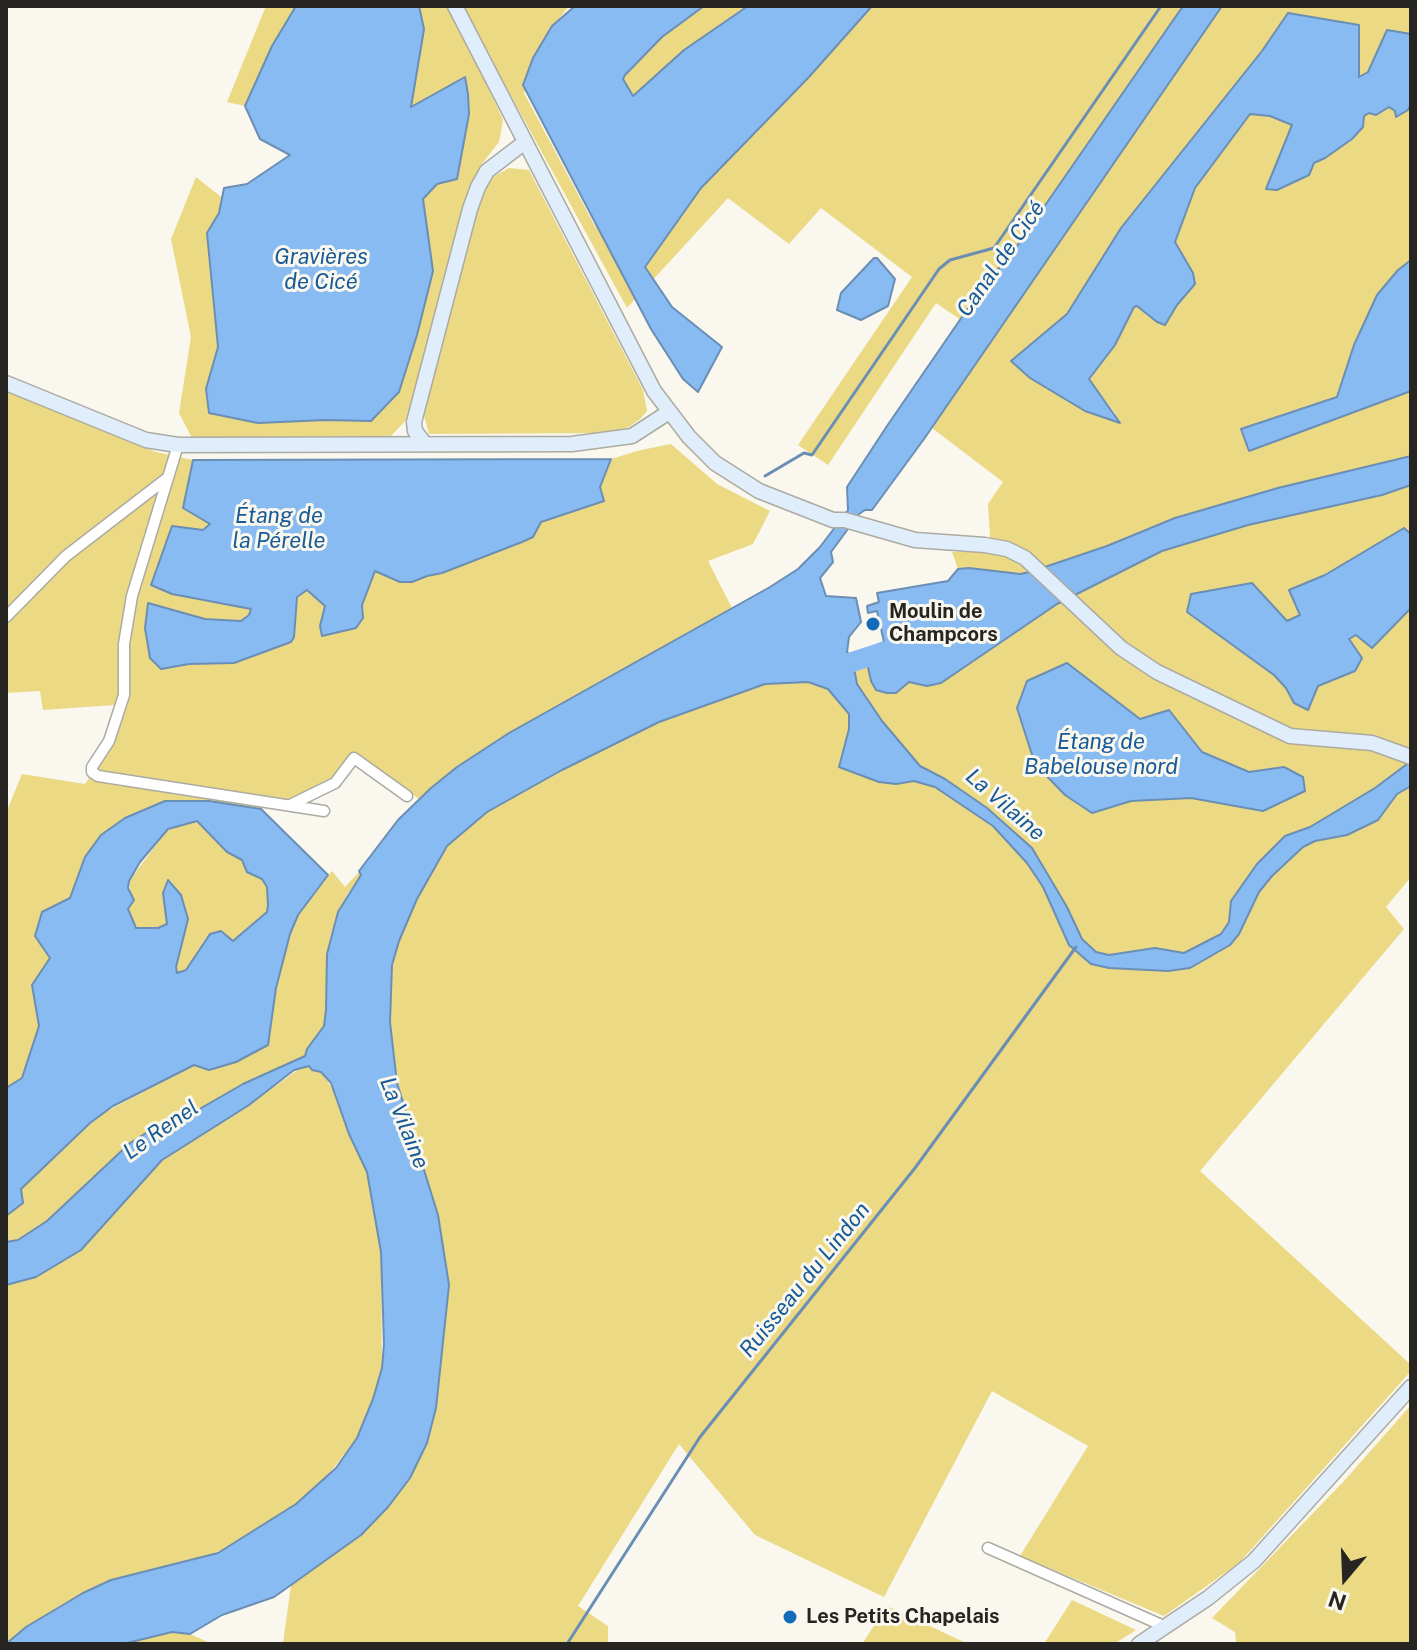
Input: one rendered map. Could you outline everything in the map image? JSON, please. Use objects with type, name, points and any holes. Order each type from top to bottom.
[{"type":"main road","points":[[455,6],[654,391],[703,453],[729,474],[785,503],[814,511],[825,518],[845,520],[933,543],[1007,549],[1025,558],[1066,593],[1106,635],[1157,672],[1290,736],[1372,743],[1407,755]]},
{"type":"main road","points":[[425,444],[415,431],[414,422],[478,187],[487,171],[525,142]]},
{"type":"main road","points":[[6,383],[136,437],[178,445],[387,443],[406,446],[598,442],[632,436],[669,412]]},
{"type":"main road","points":[[387,443],[414,422]]},
{"type":"main road","points":[[1139,1644],[1254,1561],[1411,1387]]},
{"type":"street","points":[[178,445],[132,596],[124,644],[124,695],[109,741],[92,767],[92,772],[98,776],[324,811]]},
{"type":"street","points":[[6,617],[66,556],[166,479]]},
{"type":"street","points":[[289,806],[335,783],[354,758],[407,796]]},
{"type":"street","points":[[988,1548],[1166,1627]]},
{"type":"shaded area","points":[[266,6],[296,6],[272,46],[245,106],[227,102]]},
{"type":"shaded area","points":[[419,6],[447,6],[462,31],[503,120],[499,142],[481,165],[464,202],[409,417],[391,436],[192,438],[179,413],[191,337],[171,239],[196,177],[221,197],[219,213],[207,233],[218,347],[206,389],[221,415],[258,423],[371,421],[399,392],[433,271],[423,199],[437,184],[457,179],[469,114],[464,78],[411,108],[424,29]]},
{"type":"shaded area","points":[[462,6],[569,6],[550,30],[524,93],[596,228],[656,179],[824,6],[1174,6],[1181,9],[1010,256],[986,282],[961,320],[936,303],[828,465],[798,445],[912,277],[821,208],[789,244],[728,198],[627,308]]},
{"type":"shaded area","points":[[704,6],[748,6],[684,50],[632,96],[622,79],[625,75],[662,37]]},
{"type":"shaded area","points":[[1222,6],[1411,6],[1411,34],[1387,30],[1368,72],[1358,78],[1358,25],[1288,13],[1262,51],[1121,228],[1067,314],[1011,361],[1030,378],[1085,411],[1119,423],[1115,413],[1089,380],[1115,345],[1134,307],[1137,305],[1157,322],[1165,324],[1183,297],[1190,267],[1175,242],[1186,210],[1195,188],[1250,113],[1270,116],[1293,125],[1266,188],[1277,190],[1352,139],[1363,127],[1364,116],[1389,107],[1395,111],[1396,117],[1408,110],[1411,103],[1411,260],[1377,295],[1354,345],[1337,397],[1249,451],[1411,391],[1411,456],[1278,488],[1175,518],[1107,546],[1030,572],[1020,574],[958,569],[952,552],[991,551],[988,504],[1003,482],[932,428]]},
{"type":"shaded area","points":[[509,168],[529,170],[643,390],[647,411],[629,427],[609,433],[429,434],[423,412],[476,210],[483,189],[493,177]]},
{"type":"shaded area","points":[[6,391],[156,452],[193,460],[183,508],[210,524],[203,530],[172,594],[251,608],[249,615],[241,621],[205,619],[186,614],[161,669],[189,664],[234,663],[293,640],[297,597],[307,590],[325,606],[322,636],[356,628],[363,618],[362,605],[375,571],[400,582],[412,582],[533,537],[540,522],[604,501],[600,487],[611,459],[641,450],[671,444],[717,484],[770,511],[753,544],[708,561],[732,608],[509,733],[457,767],[419,799],[355,752],[331,780],[285,802],[261,809],[209,801],[125,818],[101,835],[85,857],[70,898],[58,903],[35,936],[51,958],[32,985],[39,1026],[22,1078],[6,1088],[6,813],[22,774],[85,784],[112,745],[128,704],[43,710],[40,691],[6,693]]},
{"type":"shaded area","points":[[1411,485],[1411,534],[1404,528],[1325,575],[1289,591],[1301,616],[1287,622],[1187,613],[1274,675],[1294,703],[1308,709],[1317,686],[1356,670],[1362,658],[1349,639],[1356,635],[1372,648],[1411,608],[1411,761],[1375,788],[1310,827],[1285,836],[1231,901],[1229,922],[1221,934],[1184,953],[1155,948],[1109,955],[1096,952],[1082,939],[1032,848],[987,808],[920,766],[882,721],[857,684],[854,667],[868,663],[871,681],[896,693],[909,682],[927,686],[1057,604],[1162,551],[1248,525],[1382,495]],"holes":[[[1067,663],[1141,719],[1169,710],[1202,752],[1249,772],[1284,767],[1263,811],[1191,798],[1131,801],[1091,813]]]},
{"type":"shaded area","points":[[808,682],[828,689],[849,714],[849,729],[839,767],[879,782],[896,784],[914,781],[935,787],[993,826],[1027,863],[1043,887],[1069,945],[1109,968],[1168,971],[1239,934],[1259,892],[1303,847],[1315,841],[1347,835],[1377,820],[1397,794],[1411,786],[1411,877],[1386,907],[1404,929],[1200,1171],[1411,1365],[1411,1371],[1239,1563],[1164,1616],[1020,1556],[1088,1446],[992,1391],[884,1597],[755,1535],[679,1444],[578,1606],[608,1626],[608,1644],[283,1644],[291,1585],[361,1535],[388,1507],[410,1478],[427,1443],[436,1408],[449,1284],[438,1215],[397,1083],[390,1022],[392,965],[417,899],[447,846],[487,812],[562,770],[659,722],[713,701],[765,684]]},
{"type":"shaded area","points":[[197,821],[218,844],[242,860],[246,870],[262,879],[267,887],[269,905],[267,912],[233,941],[220,931],[206,938],[186,970],[177,974],[188,919],[181,895],[170,880],[164,889],[167,924],[158,928],[136,928],[128,909],[132,902],[129,881],[168,829]]},
{"type":"shaded area","points":[[332,871],[345,887],[359,872],[361,875],[346,896],[331,934],[327,954],[324,1026],[305,1056],[243,1084],[196,1111],[175,1116],[130,1143],[47,1221],[18,1240],[6,1242],[6,1216],[20,1189],[98,1116],[194,1065],[209,1070],[236,1062],[268,1045],[276,988],[290,934],[298,915]]},
{"type":"shaded area","points":[[303,1066],[321,1072],[337,1095],[336,1100],[367,1172],[381,1252],[382,1368],[357,1438],[324,1480],[296,1504],[233,1545],[202,1558],[110,1580],[59,1606],[6,1643],[6,1285],[25,1281],[135,1188],[162,1160],[249,1105]]},
{"type":"shaded area","points":[[1411,1405],[1411,1644],[1236,1644],[1235,1632],[1212,1618],[1344,1481]]},
{"type":"shaded area","points":[[1072,1600],[1136,1630],[1114,1644],[1044,1644]]},
{"type":"shaded area","points":[[887,1606],[968,1644],[862,1644]]},
{"type":"shaded area","points":[[172,1632],[190,1634],[212,1644],[123,1644]]},
{"type":"water","name":"Gravières de Cicé","points":[[296,6],[419,6],[424,29],[411,107],[465,77],[469,114],[457,179],[437,184],[423,199],[433,271],[417,335],[399,392],[371,421],[258,423],[209,413],[206,389],[218,347],[207,233],[219,213],[224,188],[247,184],[290,155],[260,139],[245,106],[272,46]]},
{"type":"water","points":[[575,6],[704,6],[662,37],[625,75],[623,79],[633,96],[684,50],[748,6],[872,6],[809,77],[701,188],[645,267],[672,307],[722,347],[698,392],[683,379],[651,329],[523,85],[533,58],[552,26]]},
{"type":"water","name":"Le Renel","points":[[1183,6],[1222,6],[924,439],[872,510],[859,514],[831,552],[833,562],[820,578],[826,596],[856,598],[861,622],[849,637],[847,652],[852,658],[857,684],[882,721],[920,766],[987,808],[1032,848],[1082,939],[1096,952],[1109,955],[1155,948],[1184,953],[1221,934],[1229,922],[1231,901],[1257,864],[1285,836],[1310,827],[1375,788],[1411,761],[1411,786],[1397,794],[1378,820],[1347,835],[1315,841],[1303,847],[1259,892],[1239,934],[1230,945],[1190,968],[1168,971],[1091,964],[1069,945],[1043,887],[1027,863],[993,826],[935,787],[914,781],[896,784],[879,782],[839,767],[849,729],[849,714],[828,689],[808,682],[765,684],[659,722],[562,770],[487,812],[447,846],[417,899],[392,965],[390,1022],[397,1083],[438,1215],[449,1285],[436,1408],[427,1443],[410,1478],[361,1535],[291,1585],[274,1597],[222,1615],[190,1634],[172,1632],[123,1644],[6,1644],[26,1627],[83,1593],[111,1580],[218,1553],[296,1504],[336,1468],[357,1438],[382,1368],[384,1344],[381,1252],[367,1172],[349,1134],[331,1083],[321,1072],[309,1066],[294,1070],[249,1105],[162,1160],[81,1250],[36,1277],[6,1285],[6,1242],[18,1240],[47,1221],[130,1143],[162,1123],[196,1111],[243,1084],[305,1056],[324,1026],[327,954],[338,912],[361,875],[359,871],[398,820],[431,788],[509,733],[770,587],[798,569],[820,547],[848,510],[847,487],[887,426],[986,282],[1010,256]]},
{"type":"water","points":[[1288,13],[1359,25],[1359,77],[1368,72],[1387,30],[1411,34],[1411,103],[1408,110],[1396,117],[1395,111],[1389,107],[1376,115],[1369,113],[1364,116],[1363,127],[1352,139],[1314,163],[1309,175],[1277,190],[1266,189],[1292,125],[1270,116],[1250,114],[1195,188],[1175,242],[1193,273],[1195,284],[1165,325],[1134,307],[1115,345],[1089,379],[1120,423],[1085,411],[1030,378],[1011,361],[1067,314],[1121,228],[1262,51]]},
{"type":"water","points":[[874,258],[895,279],[888,306],[861,320],[837,310],[841,293]]},
{"type":"water","points":[[1411,260],[1411,391],[1249,451],[1241,429],[1337,397],[1354,345],[1377,295]]},
{"type":"water","points":[[1411,456],[1411,485],[1382,495],[1248,525],[1162,551],[1057,604],[941,683],[927,686],[909,682],[896,693],[887,693],[876,690],[871,681],[867,649],[884,642],[877,611],[868,613],[867,606],[879,602],[877,593],[948,581],[958,569],[1020,574],[1030,572],[1107,546],[1175,518],[1278,488]]},
{"type":"water","name":"Étang de la Pérelle","points":[[611,459],[600,487],[604,501],[541,522],[533,537],[412,582],[400,582],[375,571],[362,605],[363,618],[356,628],[322,636],[320,626],[325,606],[307,590],[297,597],[291,642],[234,663],[189,664],[161,669],[150,658],[145,628],[148,603],[205,619],[222,620],[241,621],[251,609],[172,594],[151,585],[172,526],[203,530],[210,524],[183,508],[193,460]]},
{"type":"water","points":[[1404,528],[1411,534],[1411,608],[1372,648],[1356,635],[1349,639],[1362,658],[1355,671],[1318,686],[1308,710],[1294,703],[1274,675],[1187,612],[1191,594],[1252,583],[1287,621],[1300,615],[1289,590],[1325,575]]},
{"type":"water","name":"Étang de Babelouse nord","points":[[1067,663],[1140,719],[1169,710],[1202,752],[1249,772],[1284,767],[1303,777],[1305,791],[1263,811],[1191,798],[1131,801],[1092,813],[1065,795],[1035,764],[1017,708],[1027,681]]},
{"type":"water","points":[[165,801],[209,801],[261,809],[328,875],[298,915],[290,934],[276,988],[268,1045],[236,1062],[209,1070],[194,1065],[113,1106],[90,1123],[21,1189],[23,1203],[6,1216],[6,1088],[22,1078],[39,1026],[32,985],[50,958],[35,936],[42,912],[70,898],[85,857],[101,835],[125,818]],"holes":[[[197,821],[227,852],[242,860],[247,872],[262,879],[267,887],[267,912],[233,941],[221,931],[210,934],[186,970],[177,973],[188,919],[181,895],[168,880],[163,893],[167,924],[158,928],[136,928],[128,909],[134,900],[128,888],[129,881],[140,862],[168,829]]]},
{"type":"waterway","name":"Canal de Cicé","points":[[765,476],[804,453],[812,455],[939,269],[950,260],[994,248],[1161,6]]},
{"type":"waterway","name":"La Vilaine","points":[[827,660],[843,665],[892,649]]},
{"type":"waterway","name":"Ruisseau du Lindon","points":[[567,1644],[700,1437],[915,1168],[1076,947]]},
{"type":"place","name":"Moulin de Champcors","points":[[873,624]]},
{"type":"place","name":"Les Petits Chapelais","points":[[790,1617]]}]
